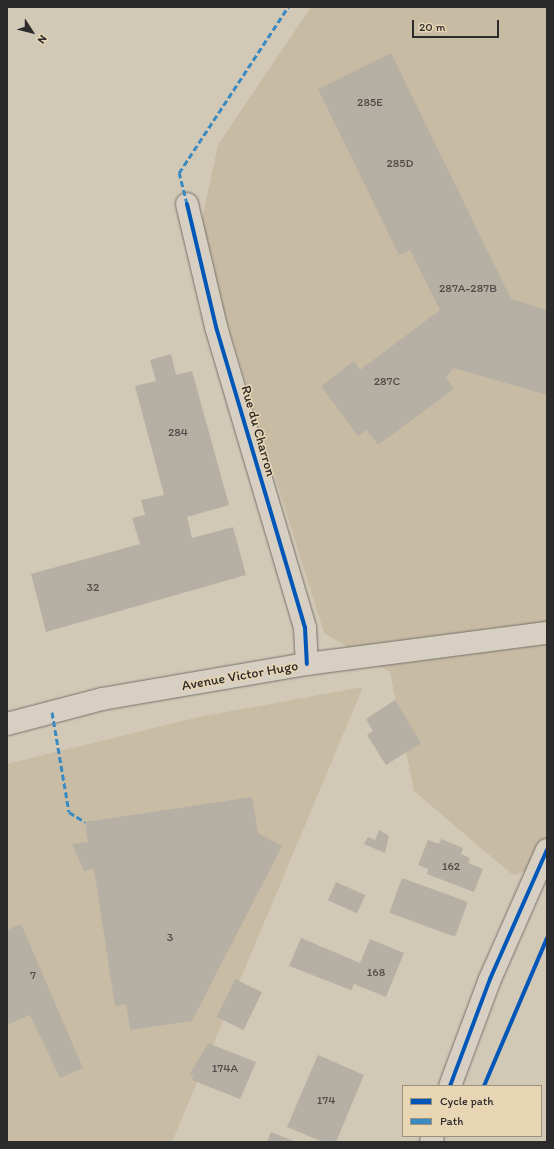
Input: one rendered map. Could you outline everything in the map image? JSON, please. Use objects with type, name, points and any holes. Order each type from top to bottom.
[{"type":"street","name":"Rue du Charron","points":[[187,204],[216,327],[305,628],[307,664]]},
{"type":"street","name":"Avenue Victor Hugo","points":[[7,724],[102,699],[307,664],[547,633]]},
{"type":"street","points":[[450,1085],[490,979],[547,850]]},
{"type":"shaded area","points":[[311,7],[547,7],[547,866],[513,875],[414,791],[390,672],[324,633],[199,233],[218,145]]},
{"type":"shaded area","points":[[363,687],[172,1142],[7,1142],[7,764],[199,717]]},
{"type":"building","points":[[391,53],[511,299],[547,310],[547,395],[453,368],[446,378],[454,389],[378,445],[367,430],[358,436],[321,386],[354,361],[360,370],[440,310],[410,250],[399,255],[318,89]]},
{"type":"building","points":[[171,354],[176,375],[192,371],[229,505],[187,517],[192,538],[233,527],[246,575],[46,632],[31,574],[140,544],[132,518],[145,515],[141,500],[164,495],[135,386],[156,381],[150,360]]},
{"type":"building","points":[[395,700],[421,743],[386,765],[367,735],[373,731],[366,719]]},
{"type":"building","points":[[252,797],[258,833],[282,846],[192,1021],[130,1030],[126,1004],[115,1006],[94,869],[84,871],[72,844],[88,842],[85,822]]},
{"type":"building","points":[[379,830],[389,836],[385,853],[364,844],[368,837],[375,840]]},
{"type":"building","points":[[441,839],[463,848],[461,854],[470,858],[468,863],[483,869],[474,892],[427,874],[428,869],[418,865],[428,840],[439,844]]},
{"type":"building","points":[[402,878],[468,902],[455,937],[389,913]]},
{"type":"building","points":[[336,882],[365,895],[357,913],[328,900]]},
{"type":"building","points":[[21,924],[83,1068],[60,1078],[30,1015],[7,1025],[7,930]]},
{"type":"building","points":[[301,938],[360,963],[370,939],[404,953],[386,997],[354,984],[351,990],[289,966]]},
{"type":"building","points":[[235,979],[262,992],[244,1030],[217,1017]]},
{"type":"building","points":[[208,1043],[256,1062],[240,1099],[192,1080],[194,1076],[190,1074]]},
{"type":"building","points":[[318,1055],[364,1075],[336,1142],[323,1142],[287,1127]]},
{"type":"building","points":[[271,1132],[296,1142],[267,1142]]},
{"type":"marked path","points":[[187,204],[179,173],[288,7]]},
{"type":"marked path","points":[[52,712],[69,812],[85,822]]},
{"type":"cycle path","points":[[187,204],[216,327],[305,628],[307,664]]},
{"type":"cycle path","points":[[450,1085],[490,979],[547,850]]},
{"type":"cycle path","points":[[484,1085],[547,938]]}]
